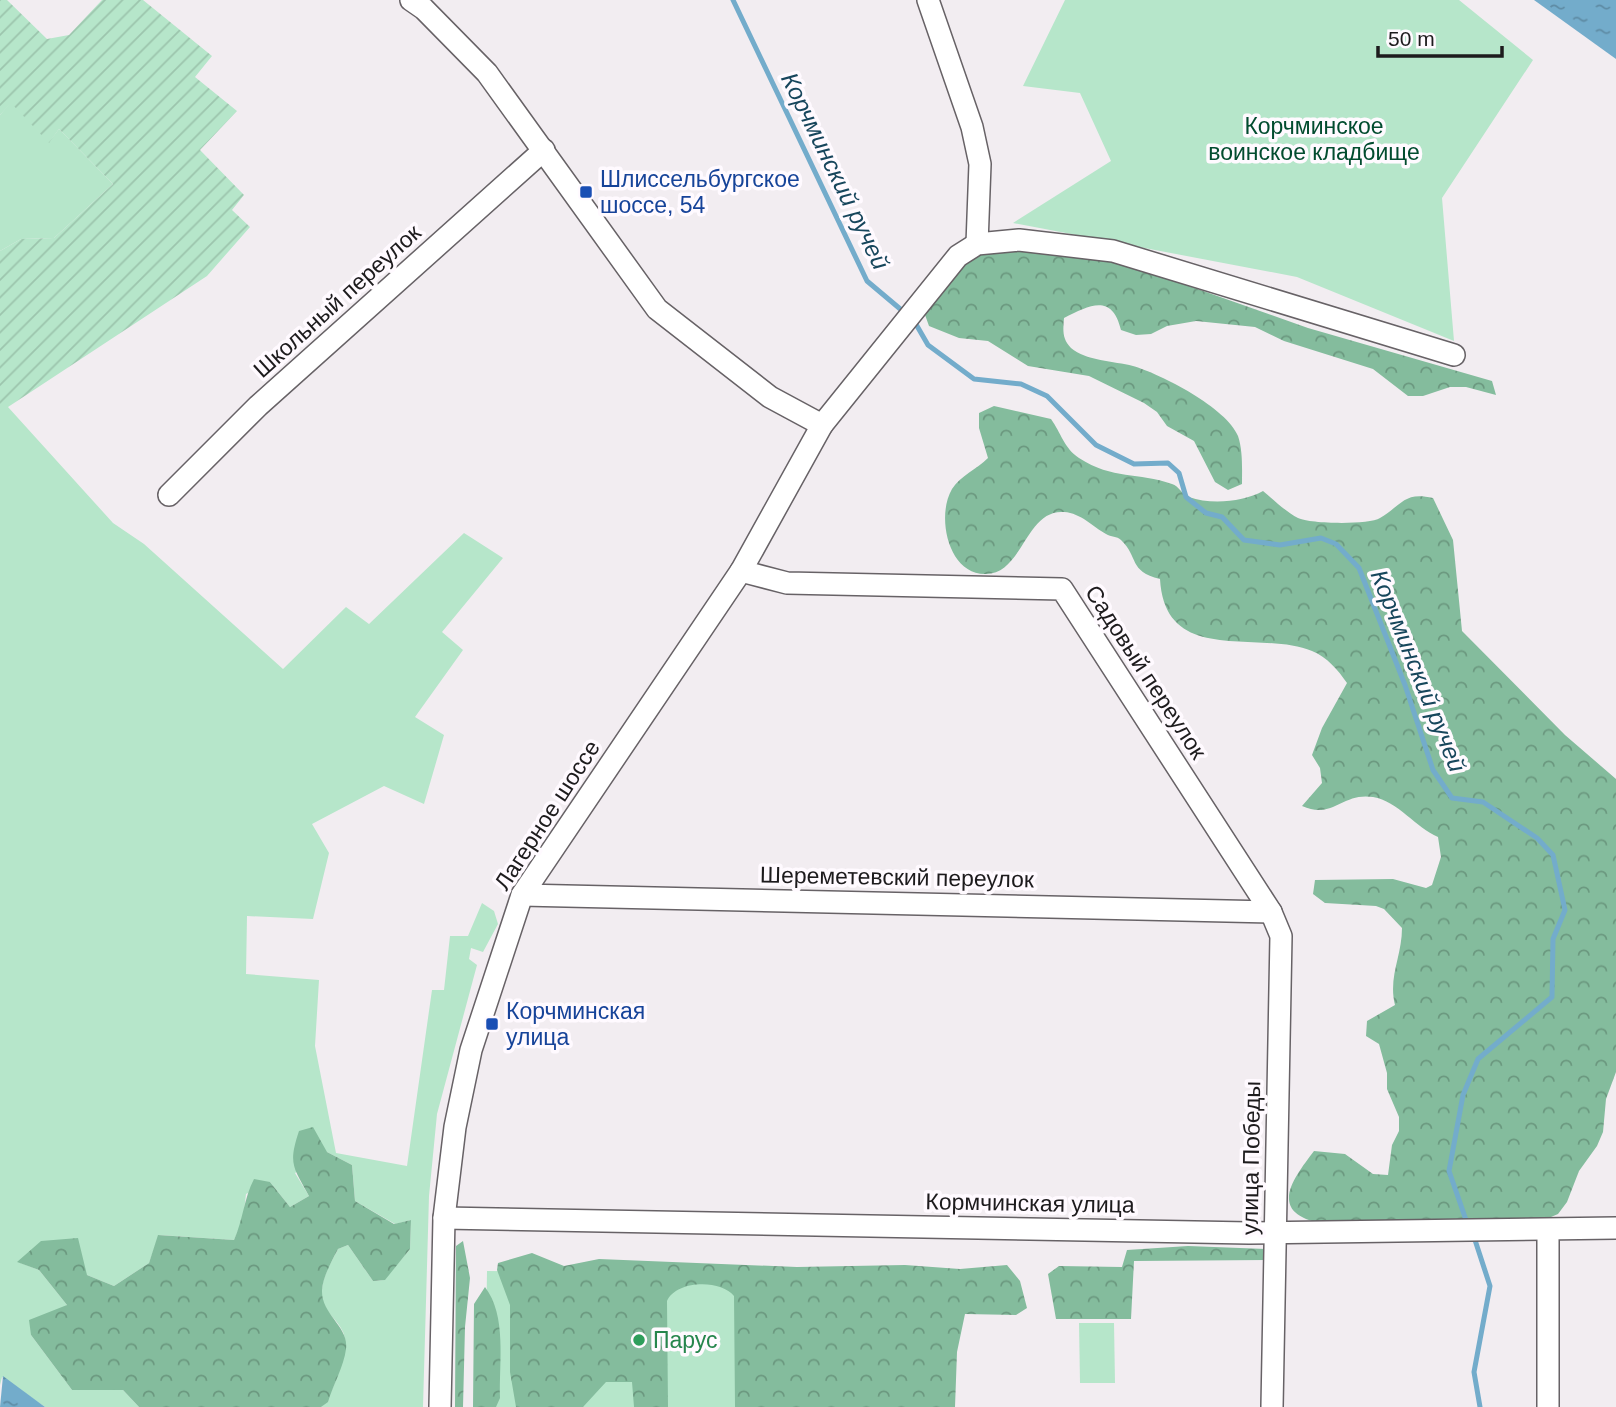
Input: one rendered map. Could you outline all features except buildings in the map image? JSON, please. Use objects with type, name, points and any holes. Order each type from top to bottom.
[{"type":"street","points":[[411,0],[424,9],[487,73],[544,150],[621,263],[657,309],[770,397],[821,425]]},
{"type":"street","points":[[928,0],[972,127],[980,164],[977,244],[1019,240],[1112,251],[1454,355]]},
{"type":"street","name":"Школьный переулок","points":[[169,495],[258,406],[544,150]]},
{"type":"street","name":"Лагерное шоссе","points":[[440,1407],[444,1218],[455,1127],[471,1050],[522,895],[741,571],[821,425],[958,256],[977,244]]},
{"type":"street","name":"Садовый переулок","points":[[741,571],[787,583],[1062,589],[1271,912]]},
{"type":"street","name":"Шереметевский переулок","points":[[522,895],[1271,912]]},
{"type":"street","name":"улица Победы","points":[[1271,912],[1281,936],[1272,1407]]},
{"type":"street","name":"Кормчинская улица","points":[[444,1218],[1022,1230],[1276,1232],[1548,1231],[1616,1228]]},
{"type":"street","points":[[1548,1231],[1548,1407]]},
{"type":"green space","points":[[0,0],[7,0],[47,39],[69,35],[102,0],[143,0],[212,56],[195,77],[237,111],[200,150],[244,195],[232,210],[250,227],[207,276],[8,407],[0,407],[0,251],[21,239],[54,238],[113,184],[59,129],[49,143],[11,103],[0,115]]},
{"type":"green space","name":"Корчминское воинское кладбище","points":[[1065,0],[1459,0],[1533,60],[1442,198],[1454,341],[1297,277],[1013,223],[1111,161],[1080,93],[1023,86]]},
{"type":"green space","points":[[11,102],[49,142],[59,129],[113,184],[54,238],[21,239],[0,251],[0,115]]},
{"type":"green space","points":[[1055,250],[1104,256],[1308,328],[1492,381],[1496,395],[1466,387],[1450,387],[1423,396],[1408,396],[1373,369],[1284,341],[1255,327],[1196,321],[1167,326],[1151,334],[1136,335],[1121,330],[1112,311],[1099,305],[1064,318],[1065,338],[1068,345],[1077,352],[1092,358],[1133,366],[1160,376],[1221,414],[1238,436],[1241,448],[1242,484],[1228,490],[1215,482],[1194,441],[1167,426],[1157,412],[1144,403],[1089,376],[1028,366],[988,341],[959,338],[929,326],[924,312],[961,262],[990,251]]},
{"type":"green space","points":[[994,406],[1051,419],[1070,450],[1091,465],[1114,473],[1160,480],[1172,484],[1187,496],[1207,501],[1246,498],[1263,491],[1298,518],[1339,523],[1380,518],[1404,500],[1416,496],[1433,498],[1453,540],[1462,631],[1565,735],[1616,779],[1616,1072],[1606,1099],[1603,1132],[1597,1146],[1579,1171],[1567,1202],[1558,1214],[1544,1220],[1312,1221],[1292,1208],[1290,1190],[1314,1151],[1345,1154],[1373,1174],[1388,1175],[1392,1145],[1399,1131],[1399,1117],[1387,1089],[1387,1073],[1379,1044],[1366,1036],[1367,1021],[1395,1005],[1393,985],[1402,928],[1384,909],[1376,906],[1325,903],[1313,894],[1315,880],[1393,879],[1426,888],[1432,885],[1441,857],[1438,837],[1382,799],[1353,798],[1322,810],[1302,806],[1322,783],[1320,768],[1312,755],[1322,728],[1347,683],[1332,664],[1312,651],[1290,645],[1218,640],[1196,635],[1178,624],[1166,606],[1160,579],[1138,568],[1127,546],[1119,539],[1076,515],[1064,512],[1051,514],[1041,521],[1008,564],[998,572],[985,574],[962,565],[949,542],[945,514],[947,500],[955,484],[988,458],[979,428],[979,413]]},
{"type":"green space","points":[[0,407],[8,407],[113,523],[144,544],[283,669],[346,607],[369,624],[464,533],[503,558],[442,632],[463,650],[415,717],[444,735],[424,804],[384,786],[312,824],[329,853],[313,919],[247,916],[246,974],[319,980],[315,1046],[336,1153],[407,1166],[432,990],[444,990],[450,936],[468,936],[482,903],[494,911],[498,924],[483,952],[471,948],[469,959],[477,965],[437,1114],[429,1196],[423,1407],[321,1407],[335,1383],[345,1339],[340,1326],[323,1303],[323,1284],[328,1268],[338,1249],[348,1245],[373,1281],[384,1280],[410,1249],[411,1220],[395,1224],[355,1201],[352,1165],[327,1152],[295,1173],[309,1196],[290,1207],[270,1182],[246,1194],[243,1220],[234,1240],[159,1235],[149,1263],[114,1286],[87,1275],[18,1262],[39,1270],[67,1305],[31,1335],[72,1390],[123,1390],[139,1407],[45,1407],[2,1377],[0,1385]]},
{"type":"green space","points":[[313,1127],[327,1152],[352,1165],[355,1201],[394,1224],[411,1220],[410,1249],[385,1280],[373,1281],[348,1245],[338,1249],[328,1269],[322,1290],[323,1299],[343,1334],[346,1349],[328,1402],[321,1407],[139,1407],[123,1390],[72,1390],[31,1335],[29,1320],[67,1305],[39,1270],[17,1262],[41,1241],[78,1238],[87,1275],[114,1286],[149,1263],[158,1235],[234,1240],[254,1179],[270,1182],[290,1207],[309,1196],[296,1171],[293,1158],[299,1131]]},
{"type":"green space","points":[[463,1241],[470,1278],[465,1327],[463,1407],[455,1407],[456,1246]]},
{"type":"green space","points":[[1188,1246],[1266,1249],[1268,1260],[1134,1261],[1131,1319],[1056,1319],[1048,1274],[1059,1266],[1122,1267],[1127,1250]]},
{"type":"green space","points":[[532,1253],[564,1266],[599,1259],[797,1267],[905,1265],[960,1269],[1007,1265],[1020,1281],[1027,1308],[1016,1315],[965,1314],[957,1352],[955,1407],[735,1407],[734,1296],[728,1290],[699,1284],[679,1289],[667,1301],[668,1407],[634,1407],[632,1382],[606,1382],[583,1407],[516,1407],[510,1372],[510,1305],[497,1270],[498,1263]]},
{"type":"green space","name":"Парус","points":[[487,1271],[794,1274],[792,1407],[485,1407]]},
{"type":"green space","points":[[485,1287],[492,1299],[499,1325],[500,1398],[496,1407],[473,1407],[474,1304]]},
{"type":"green space","points":[[1079,1323],[1114,1323],[1115,1383],[1080,1383]]},
{"type":"water","points":[[1534,0],[1616,0],[1616,59]]},
{"type":"water","points":[[3,1376],[45,1407],[0,1407]]},
{"type":"waterway","name":"Корчминский ручей","points":[[733,0],[867,281],[905,313]]},
{"type":"waterway","name":"Корчминский ручей","points":[[913,319],[928,345],[974,379],[1021,384],[1047,396],[1096,445],[1134,464],[1168,463],[1179,473],[1186,497],[1206,513],[1222,517],[1244,540],[1280,545],[1321,538],[1336,544],[1359,568],[1405,685],[1433,770],[1452,798],[1483,802],[1537,838],[1553,855],[1565,910],[1553,939],[1552,997],[1478,1059],[1463,1095],[1449,1171],[1466,1220]]},
{"type":"waterway","name":"Корчминский ручей","points":[[1475,1240],[1490,1286],[1474,1372],[1480,1407]]},
{"type":"place","name":"Шлиссельбургское шоссе, 54","points":[[586,192]]},
{"type":"place","name":"Корчминская улица","points":[[492,1024]]},
{"type":"place","name":"Парус","points":[[639,1340]]}]
